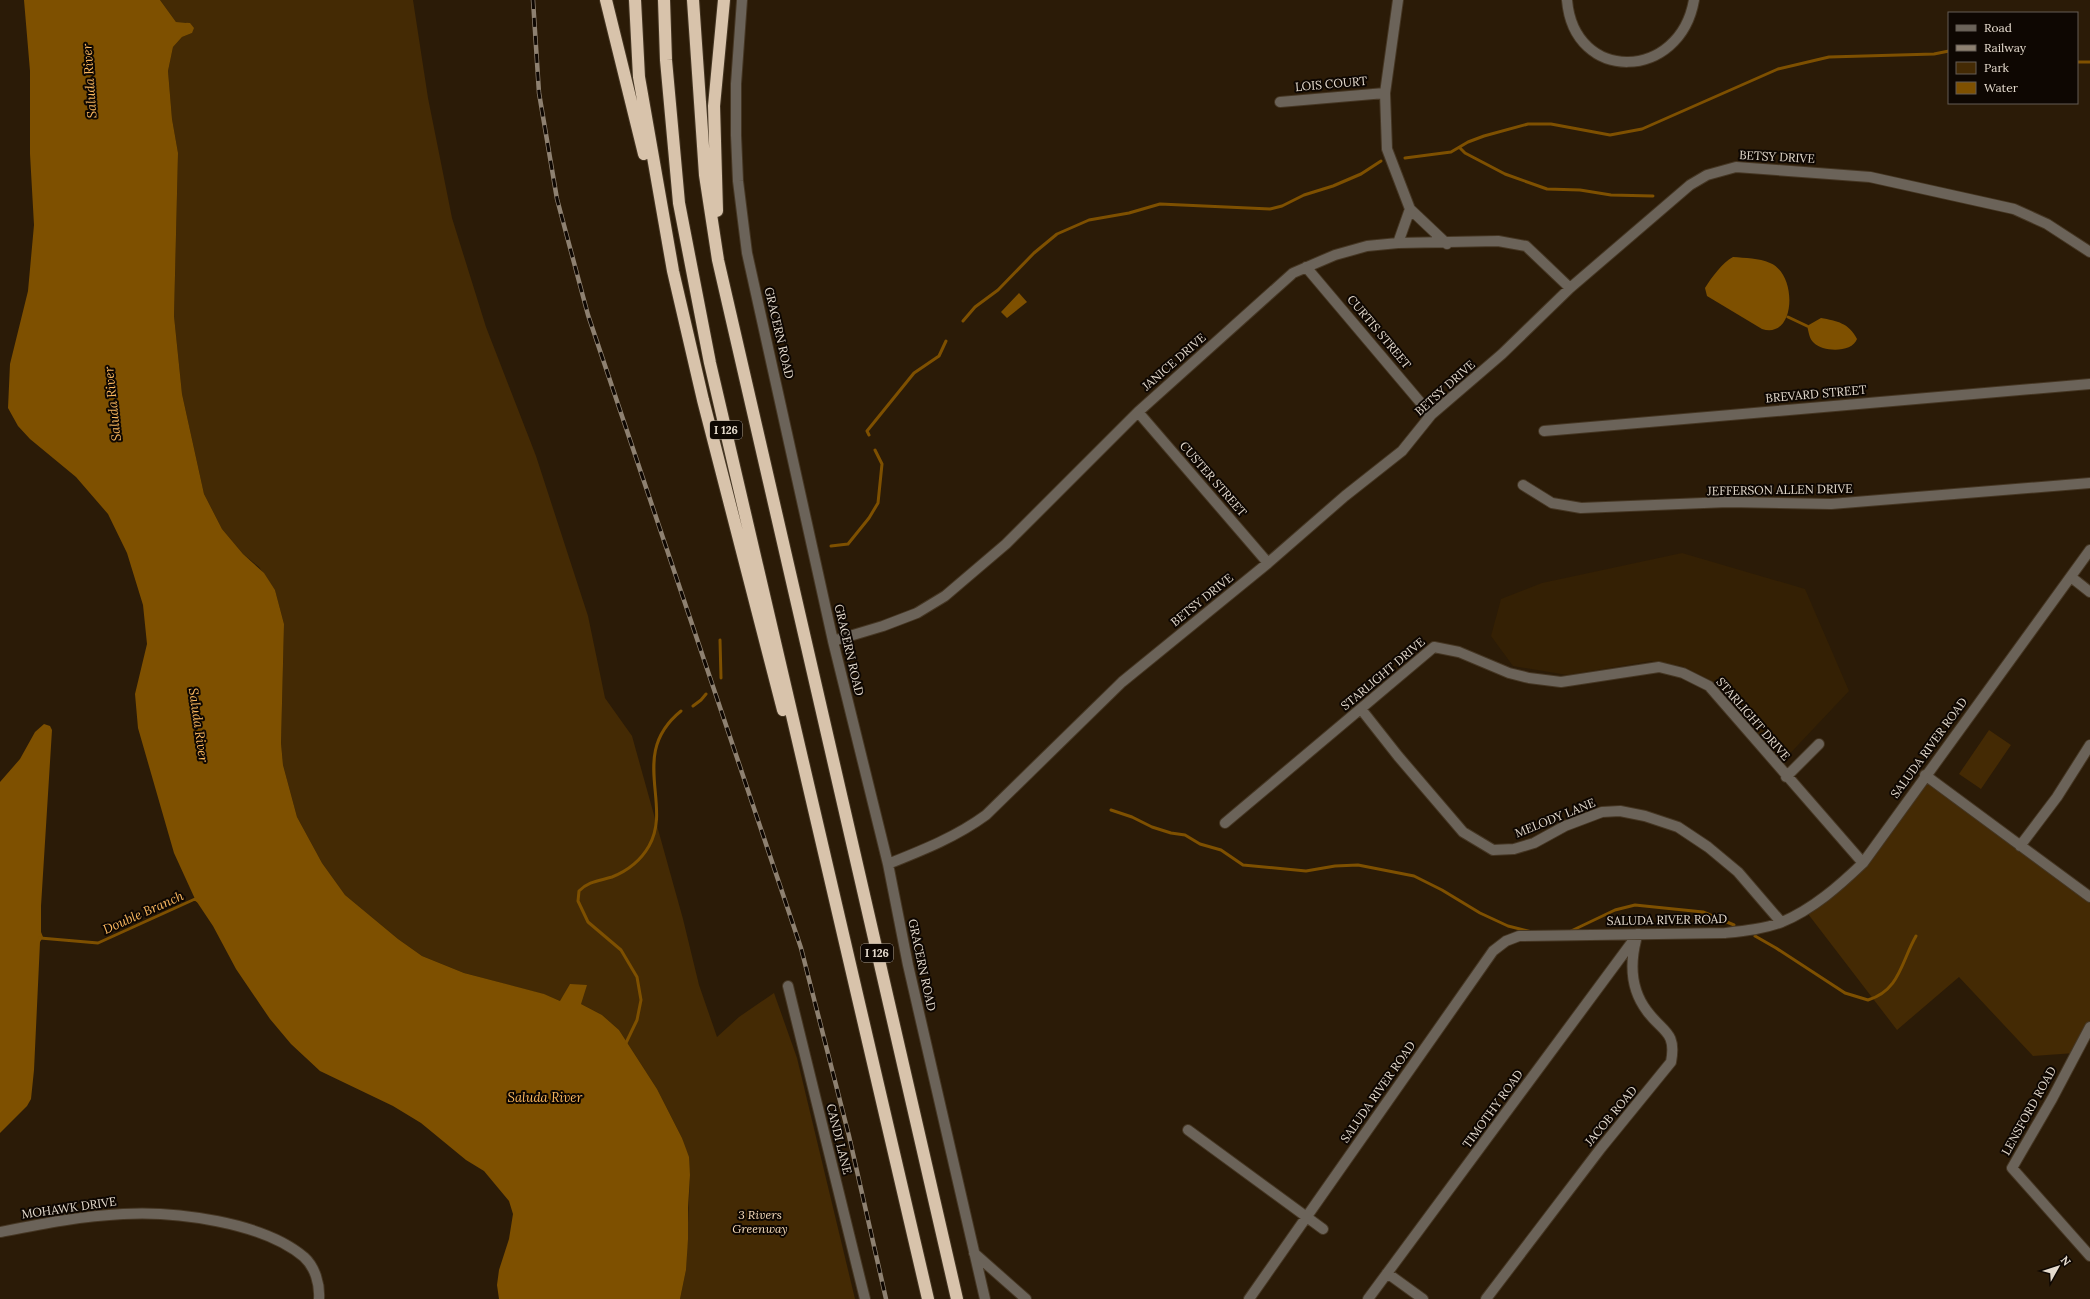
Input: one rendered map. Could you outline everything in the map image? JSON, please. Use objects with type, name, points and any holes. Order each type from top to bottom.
[{"type":"highway","points":[[606,0],[673,271],[703,400],[770,662],[825,853]]},
{"type":"highway","points":[[634,0],[639,77],[673,271]]},
{"type":"highway","name":"I 126","points":[[664,0],[666,60],[679,203],[710,363],[928,1299]]},
{"type":"highway","name":"I 126","points":[[693,0],[705,175],[718,260],[957,1299]]},
{"type":"highway","points":[[718,260],[714,106],[724,0]]},
{"type":"street","name":"GRACERN ROAD","points":[[742,0],[736,84],[738,181],[747,253],[833,640],[888,864],[908,965],[985,1299]]},
{"type":"street","points":[[1398,0],[1385,93],[1387,149],[1410,209],[1447,244]]},
{"type":"street","points":[[1567,0],[1573,26],[1583,41],[1595,53],[1610,60],[1626,63],[1660,54],[1675,42],[1684,30],[1691,16],[1694,0]]},
{"type":"street","name":"LOIS COURT","points":[[1280,102],[1385,93]]},
{"type":"street","name":"BETSY DRIVE","points":[[888,864],[948,840],[968,829],[986,815],[1122,682],[1268,564],[1345,496],[1402,451],[1431,415],[1502,354],[1570,288],[1690,185],[1707,175],[1736,167],[1870,177],[2014,209],[2047,224],[2090,252]]},
{"type":"street","points":[[1398,243],[1410,209]]},
{"type":"street","name":"JANICE DRIVE","points":[[833,640],[883,626],[917,613],[945,596],[1006,544],[1138,412],[1293,273],[1306,266],[1335,255],[1367,246],[1398,243],[1447,244],[1498,241],[1526,246],[1570,288]]},
{"type":"street","name":"CURTIS STREET","points":[[1306,266],[1431,415]]},
{"type":"street","name":"BREVARD STREET","points":[[1544,431],[2090,384]]},
{"type":"street","name":"CUSTER STREET","points":[[1138,412],[1268,564]]},
{"type":"street","name":"JEFFERSON ALLEN DRIVE","points":[[1523,484],[1552,504],[1581,508],[1728,502],[1831,504],[2090,483]]},
{"type":"street","name":"SALUDA RIVER ROAD","points":[[1249,1299],[1494,951],[1506,941],[1519,936],[1725,933],[1752,930],[1781,922],[1826,896],[1863,862],[2090,550]]},
{"type":"street","points":[[2070,577],[2090,592]]},
{"type":"street","name":"STARLIGHT DRIVE","points":[[1225,823],[1434,647],[1458,652],[1509,673],[1529,678],[1561,682],[1659,667],[1683,673],[1709,686],[1786,776],[1863,862]]},
{"type":"street","name":"MELODY LANE","points":[[1361,709],[1398,756],[1463,832],[1493,850],[1514,849],[1534,843],[1565,826],[1602,812],[1620,811],[1645,816],[1678,827],[1708,847],[1738,872],[1781,922]]},
{"type":"street","points":[[1786,776],[1819,744]]},
{"type":"street","points":[[2020,846],[2056,797],[2090,745]]},
{"type":"street","points":[[1925,775],[2090,898]]},
{"type":"street","name":"TIMOTHY ROAD","points":[[1368,1299],[1638,934]]},
{"type":"street","name":"JACOB ROAD","points":[[1486,1299],[1601,1148],[1671,1062],[1674,1048],[1670,1036],[1646,1010],[1638,994],[1634,979],[1632,956],[1638,934]]},
{"type":"street","name":"CANDI LANE","points":[[788,986],[865,1299]]},
{"type":"street","name":"LENSFORD ROAD","points":[[2090,1027],[2012,1168],[2090,1256]]},
{"type":"street","points":[[1188,1130],[1323,1229]]},
{"type":"street","name":"MOHAWK DRIVE","points":[[0,1232],[54,1221],[124,1214],[178,1216],[242,1227],[266,1236],[304,1258],[316,1275],[319,1299]]},
{"type":"street","points":[[974,1253],[1026,1299]]},
{"type":"street","points":[[1387,1273],[1423,1299]]},
{"type":"shaded area","points":[[1682,553],[1805,589],[1849,691],[1781,763],[1716,683],[1682,666],[1651,661],[1567,675],[1513,666],[1491,636],[1501,599],[1542,583]]},
{"type":"green space","name":"3 Rivers Greenway","points":[[160,0],[413,0],[428,98],[452,218],[486,327],[536,456],[588,616],[605,698],[632,736],[683,919],[699,985],[717,1037],[739,1017],[774,993],[797,1058],[855,1299],[680,1299],[686,1270],[690,1175],[682,1138],[657,1089],[619,1030],[602,1015],[581,1004],[560,1001],[543,994],[464,973],[422,956],[398,939],[345,895],[322,863],[297,817],[283,765],[281,743],[284,624],[275,590],[259,567],[243,554],[222,529],[204,494],[182,394],[174,316],[178,153],[172,119],[168,71],[173,47],[182,37],[192,33],[186,22],[176,22]]},
{"type":"green space","points":[[1989,730],[2011,745],[1981,789],[1959,774]]},
{"type":"green space","points":[[1925,775],[2090,897],[2090,1028],[2075,1053],[2033,1056],[1959,977],[1897,1030],[1805,910],[1845,880]]},
{"type":"water","name":"Saluda River","points":[[24,0],[160,0],[176,22],[190,23],[194,28],[192,33],[182,37],[173,47],[168,71],[172,119],[178,153],[174,316],[182,394],[204,494],[222,529],[243,554],[264,573],[275,590],[284,624],[281,743],[283,765],[297,817],[322,863],[345,895],[398,939],[422,956],[464,973],[544,994],[560,1001],[570,984],[587,985],[581,1004],[602,1015],[619,1030],[657,1089],[682,1138],[689,1157],[690,1175],[688,1239],[686,1270],[680,1299],[499,1299],[497,1285],[499,1270],[509,1239],[513,1214],[509,1201],[484,1171],[466,1160],[421,1123],[393,1106],[320,1071],[291,1044],[270,1019],[236,969],[213,926],[195,899],[174,853],[138,728],[135,694],[147,644],[143,605],[127,553],[108,514],[76,477],[30,439],[18,426],[8,408],[10,364],[28,291],[34,225],[30,154],[30,71]]},
{"type":"water","points":[[1733,257],[1761,260],[1770,263],[1779,269],[1789,292],[1787,316],[1782,325],[1773,330],[1762,329],[1707,296],[1705,288],[1721,267]]},
{"type":"water","points":[[1019,293],[1027,302],[1007,318],[1001,312]]},
{"type":"water","points":[[1821,318],[1837,322],[1850,329],[1857,339],[1854,344],[1844,349],[1837,350],[1824,348],[1814,343],[1810,337],[1807,326]]},
{"type":"water","points":[[44,724],[50,726],[52,730],[41,906],[41,932],[43,937],[40,942],[34,1070],[31,1099],[27,1106],[0,1133],[0,782],[20,759],[35,732]]},
{"type":"waterway","points":[[1405,158],[1451,152],[1468,142],[1484,136],[1528,124],[1551,124],[1610,135],[1642,129],[1778,69],[1829,57],[1934,54],[1948,51]]},
{"type":"waterway","points":[[2078,62],[2090,62]]},
{"type":"waterway","points":[[1460,148],[1465,153],[1505,174],[1547,189],[1580,190],[1611,195],[1653,196]]},
{"type":"waterway","points":[[963,321],[975,307],[998,290],[1034,253],[1057,234],[1089,220],[1129,213],[1160,204],[1270,209],[1282,206],[1304,195],[1333,186],[1361,174],[1381,161]]},
{"type":"waterway","points":[[1788,317],[1807,326]]},
{"type":"waterway","points":[[869,435],[867,431],[914,373],[939,356],[946,341]]},
{"type":"waterway","points":[[831,546],[848,544],[869,518],[878,503],[882,464],[875,450]]},
{"type":"waterway","points":[[720,640],[721,678]]},
{"type":"waterway","points":[[693,706],[706,694]]},
{"type":"waterway","points":[[624,1047],[637,1020],[641,1000],[637,977],[621,950],[588,922],[578,901],[579,891],[590,883],[612,877],[623,872],[638,860],[649,846],[655,830],[657,813],[654,779],[654,762],[657,744],[665,727],[681,711]]},
{"type":"waterway","points":[[1111,810],[1132,817],[1152,827],[1171,833],[1185,835],[1200,844],[1221,850],[1243,865],[1306,871],[1335,866],[1358,865],[1414,876],[1442,890],[1480,913],[1508,926],[1532,932]]},
{"type":"waterway","name":"Double Branch","points":[[40,938],[98,943],[195,899],[198,901]]},
{"type":"waterway","points":[[1571,931],[1615,910],[1635,905],[1703,912],[1734,925]]},
{"type":"waterway","points":[[1755,936],[1845,993],[1868,1000],[1879,995],[1893,982],[1916,936]]},
{"type":"railway","points":[[533,0],[539,93],[557,199],[588,315],[801,948],[849,1136],[886,1299]]}]
